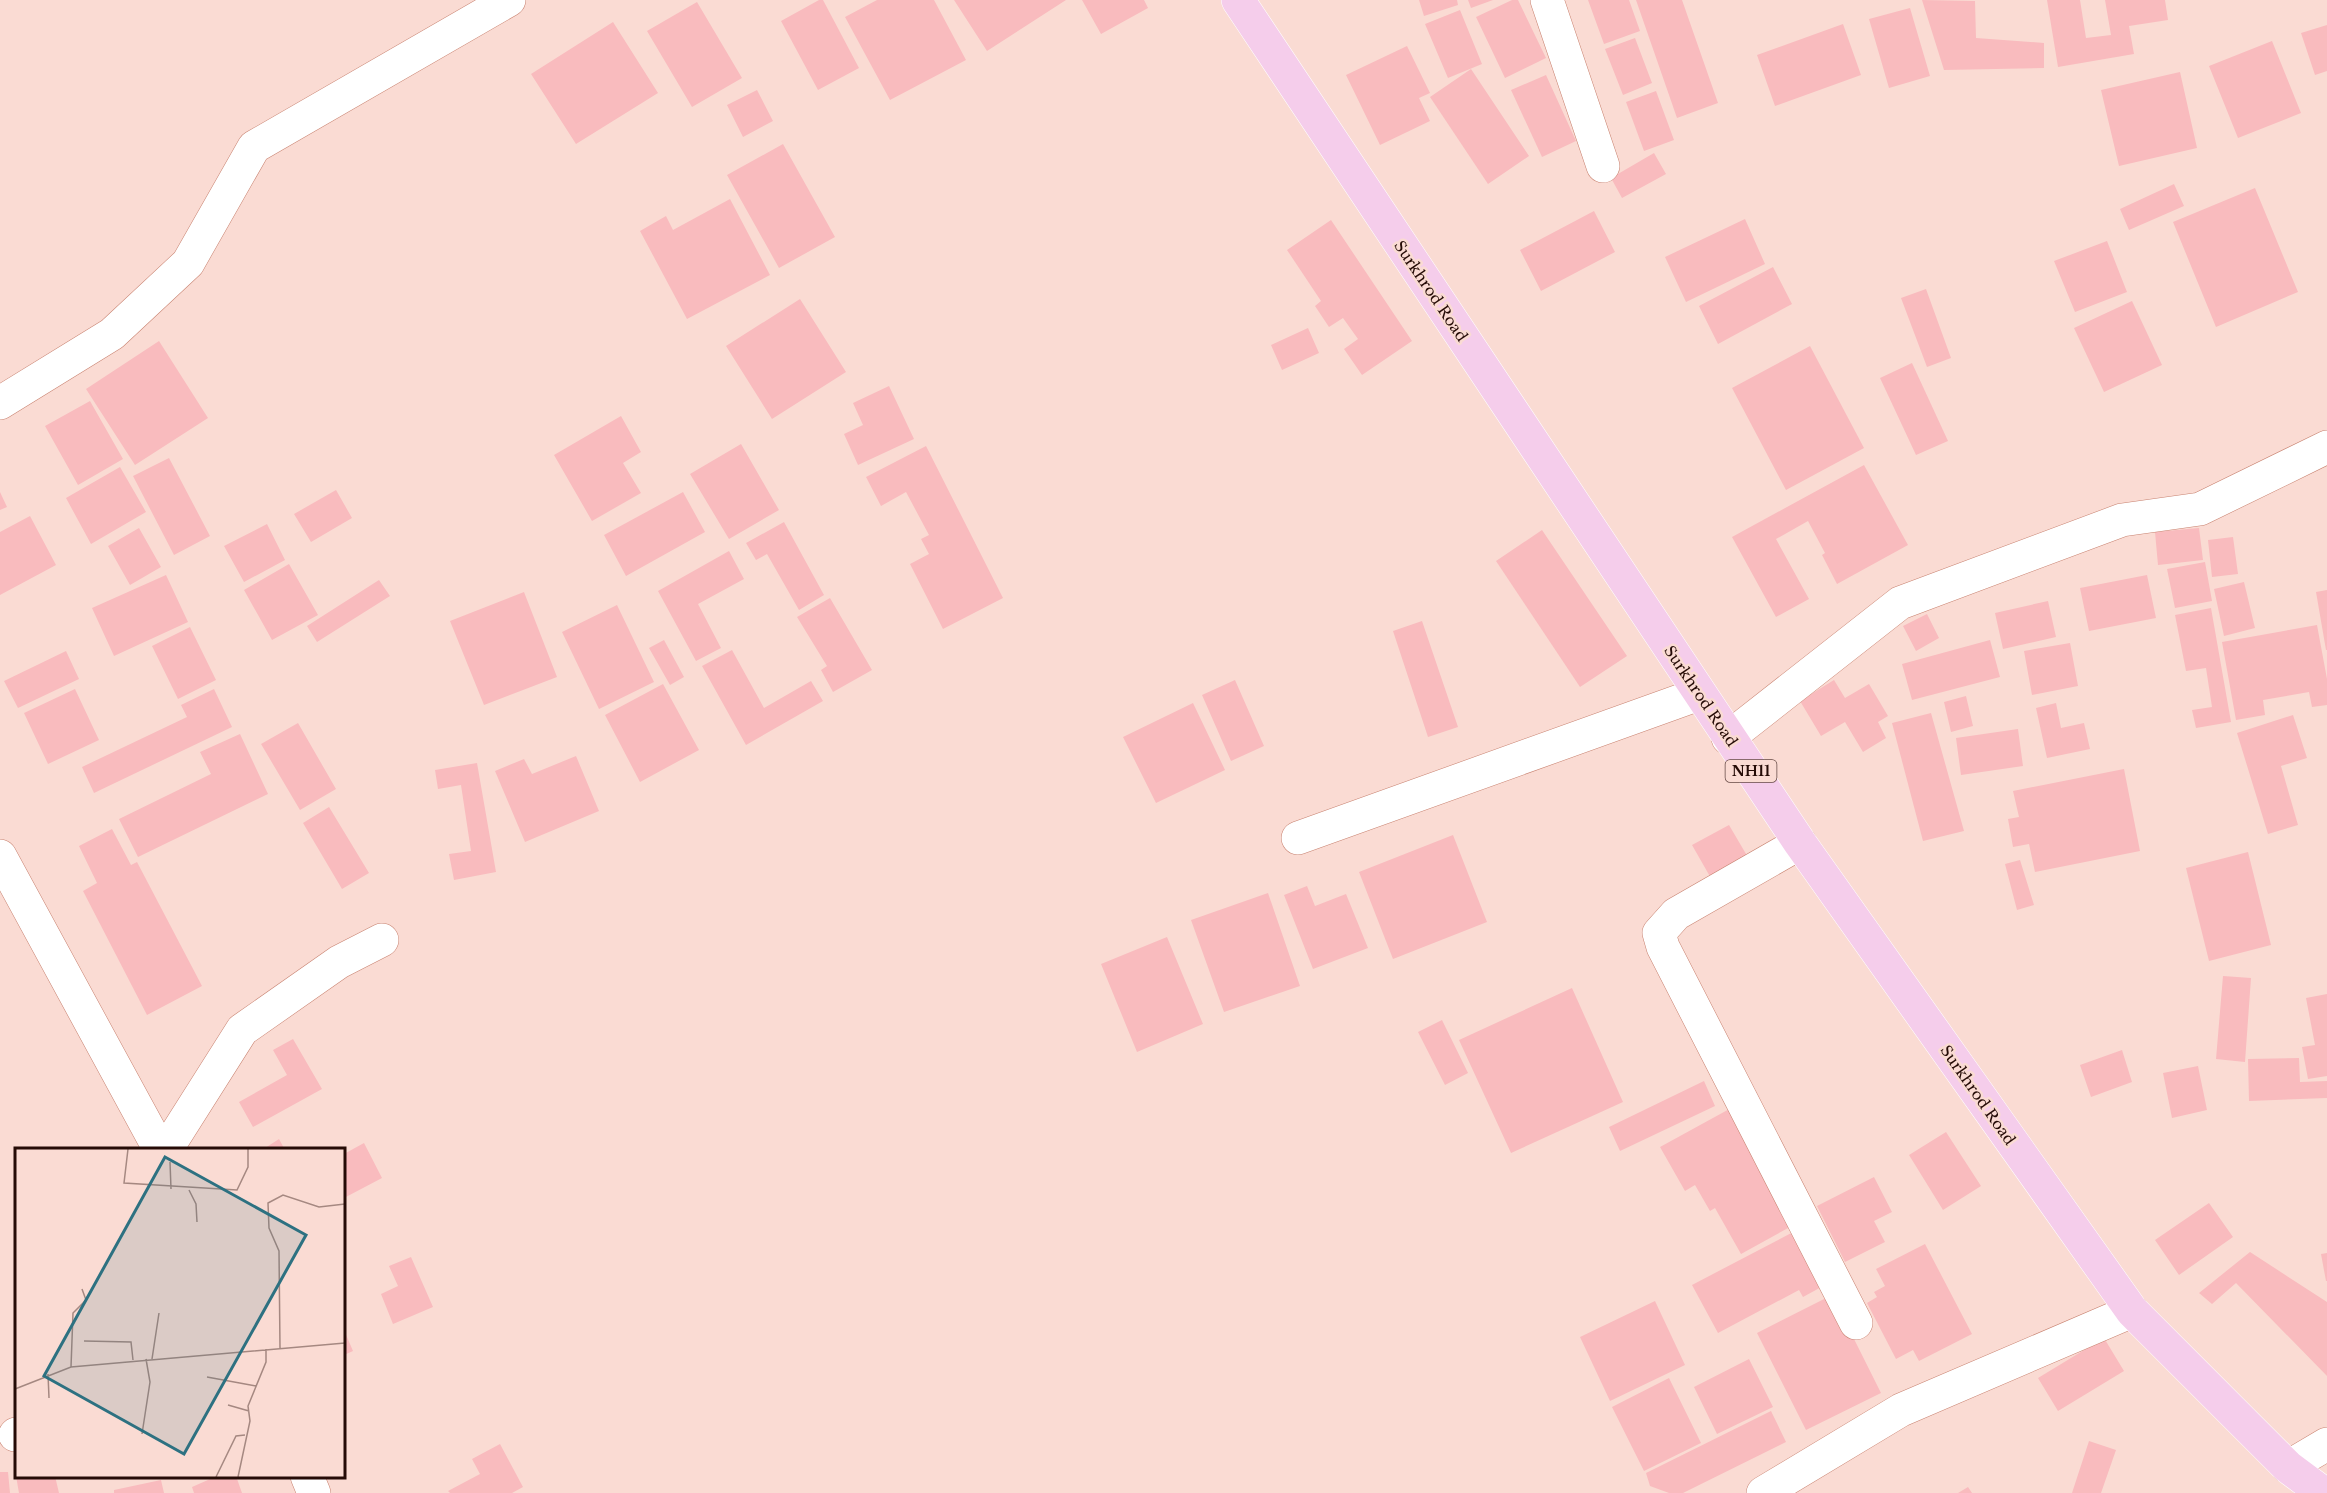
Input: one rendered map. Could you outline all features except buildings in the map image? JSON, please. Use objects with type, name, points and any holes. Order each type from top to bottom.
[{"type":"main road","name":"Surkhrod Road","points":[[1238,0],[1728,738],[2132,1311],[2289,1467],[2323,1493]]},
{"type":"street","points":[[0,403],[112,334],[188,263],[254,147],[508,0]]},
{"type":"street","points":[[1547,0],[1603,166]]},
{"type":"street","points":[[1728,738],[1900,603],[2122,520],[2200,509],[2327,447]]},
{"type":"street","points":[[1298,838],[1699,694]]},
{"type":"street","points":[[1800,843],[1676,914],[1659,933],[1663,947],[1856,1323]]},
{"type":"street","points":[[0,856],[159,1148]]},
{"type":"street","points":[[167,1148],[243,1029],[339,962],[382,940]]},
{"type":"street","points":[[1763,1493],[1901,1410],[2132,1311]]},
{"type":"street","points":[[2289,1467],[2327,1444]]},
{"type":"street","points":[[308,1478],[314,1493]]}]
